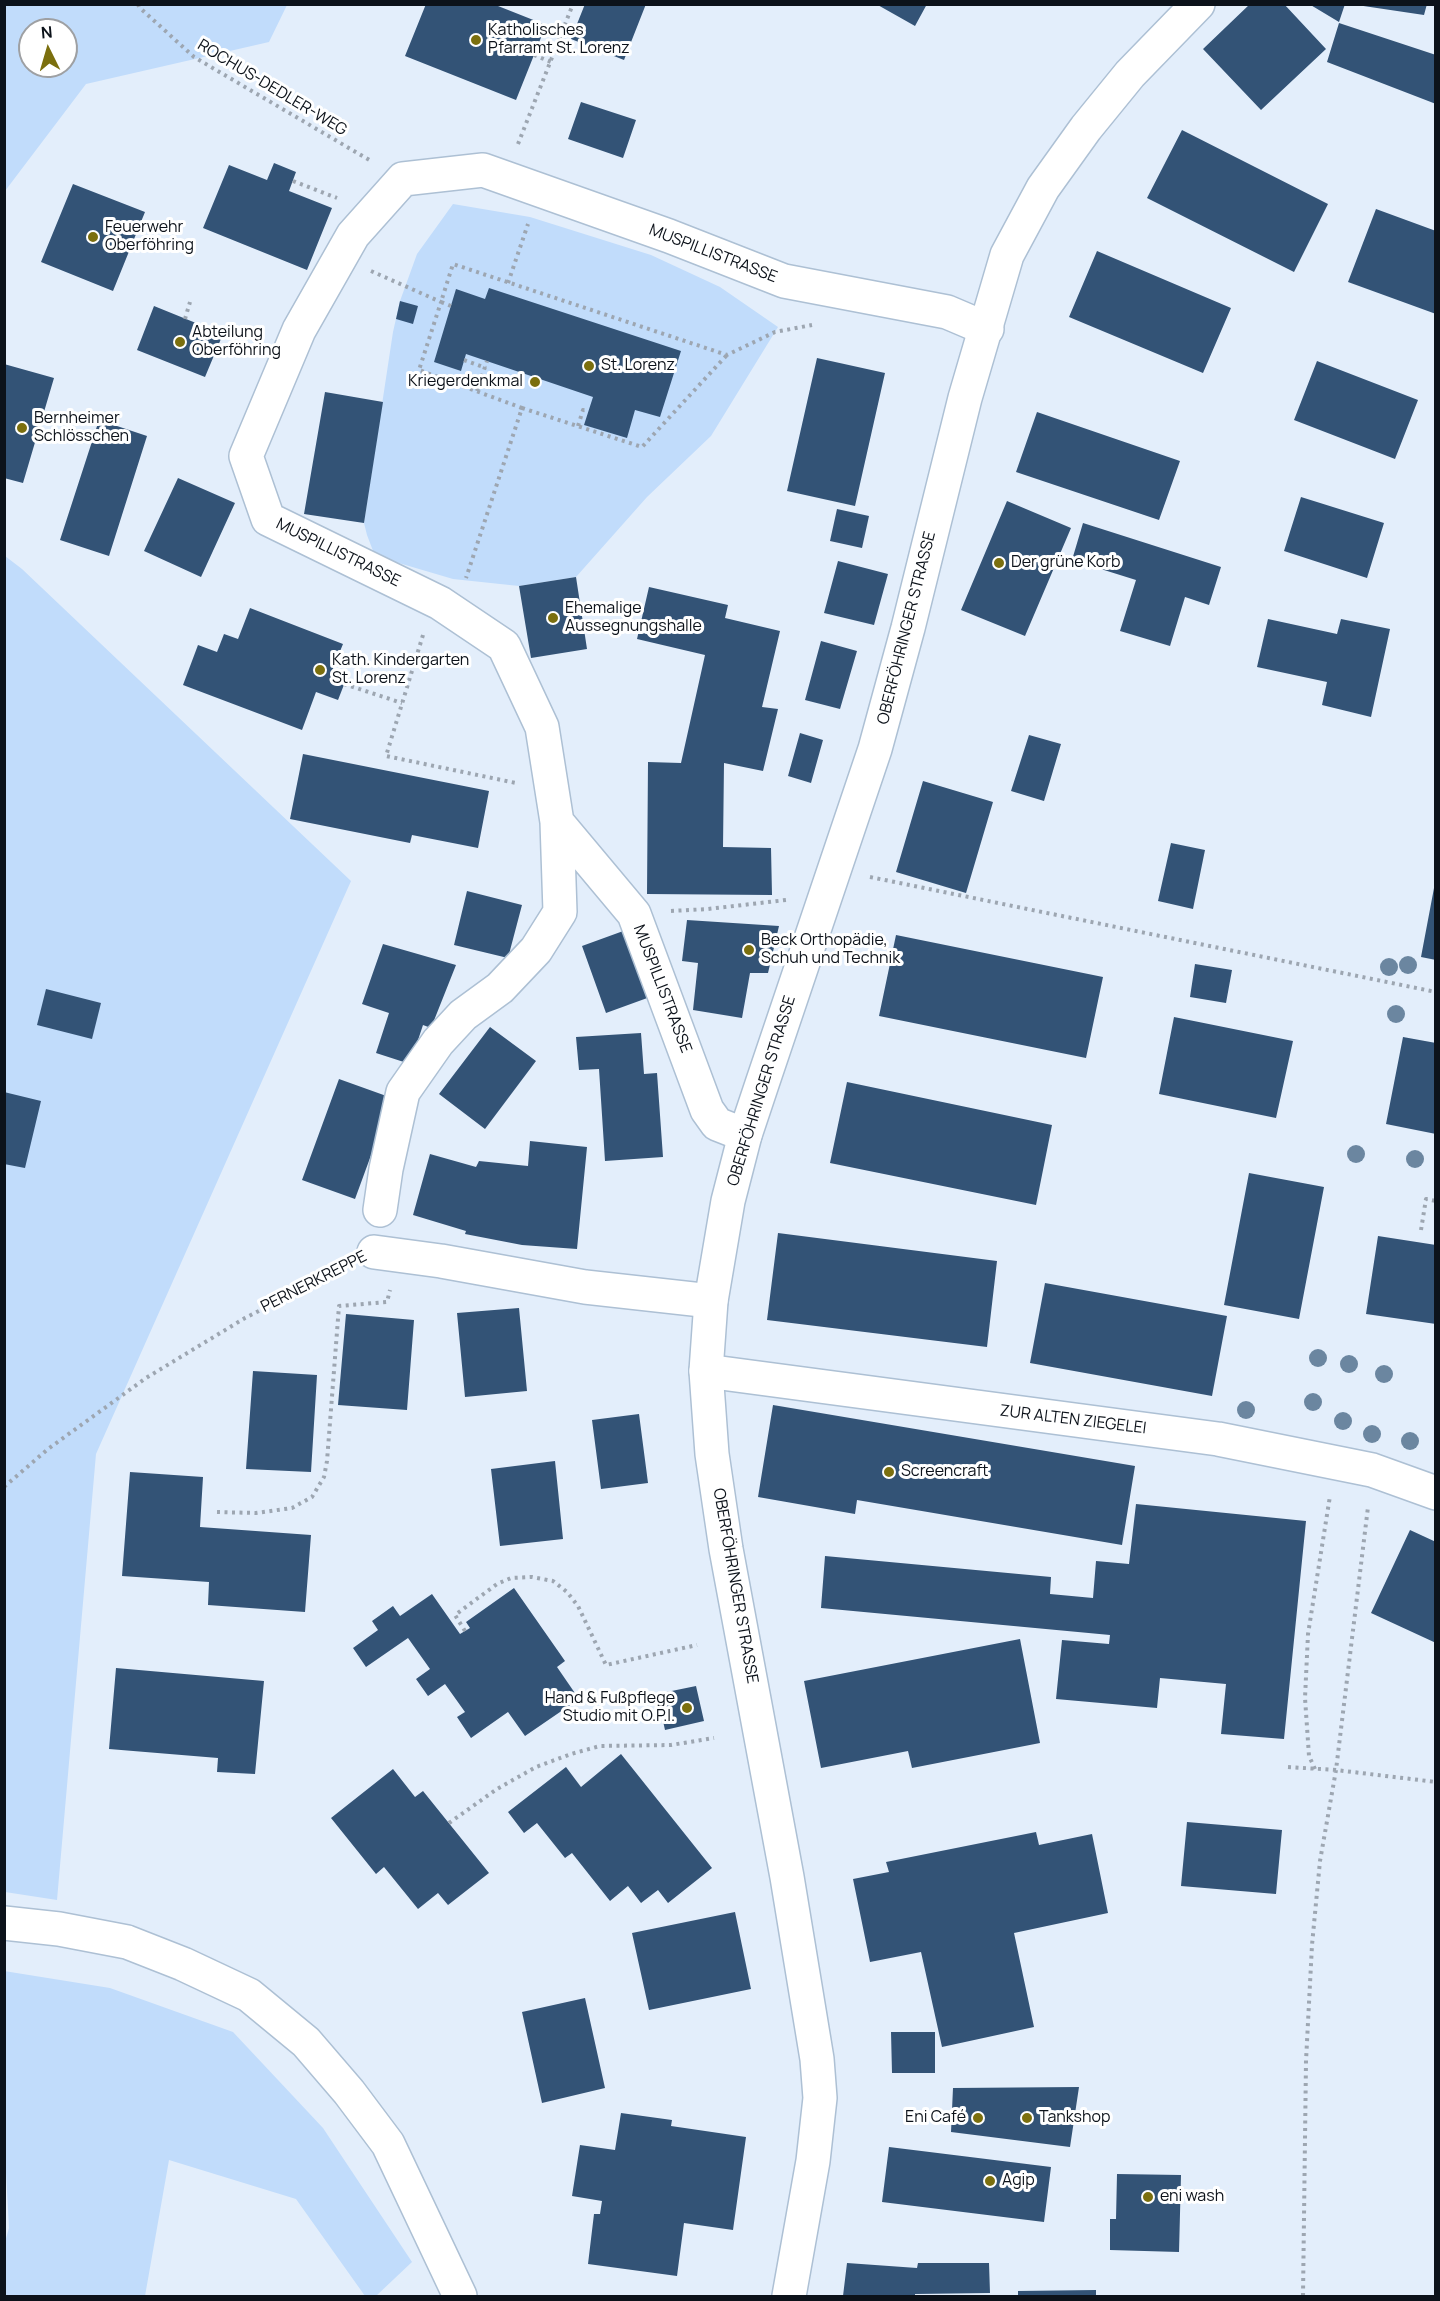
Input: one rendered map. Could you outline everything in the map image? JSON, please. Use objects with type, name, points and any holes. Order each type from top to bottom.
[{"type":"street","name":"OBERFÖHRINGER STRASSE","points":[[789,2296],[813,2162],[820,2098],[817,2059],[788,1877],[726,1548],[712,1454],[706,1371],[711,1301],[728,1201],[745,1135],[876,749],[965,398],[1007,255],[1043,188],[1105,104],[1184,8]]},
{"type":"street","name":"MUSPILLISTRASSE","points":[[745,1135],[717,1124],[707,1110],[634,914],[557,822],[542,727],[504,646],[434,600],[268,519],[246,456],[299,330],[353,235],[403,179],[483,170],[669,236],[783,280],[947,312],[987,329]]},
{"type":"street","points":[[380,1210],[386,1169],[403,1092],[438,1042],[463,1015],[500,988],[528,958],[560,912],[557,822]]},
{"type":"street","points":[[387,1254],[441,1261],[585,1287],[711,1301]]},
{"type":"street","name":"ZUR ALTEN ZIEGELEI","points":[[706,1371],[1218,1439],[1372,1470],[1436,1493]]},
{"type":"street","points":[[4,1923],[59,1929],[127,1942],[183,1964],[249,1995],[306,2042],[349,2092],[388,2144],[460,2296]]},
{"type":"path","name":"ROCHUS-DEDLER-WEG","points":[[138,4],[194,57],[403,179]]},
{"type":"path","points":[[505,178],[573,4]]},
{"type":"path","points":[[534,55],[550,62]]},
{"type":"path","points":[[293,181],[374,211]]},
{"type":"path","points":[[508,283],[530,217]]},
{"type":"path","points":[[727,356],[453,264],[419,370],[522,408],[642,447],[727,356],[775,332]]},
{"type":"path","points":[[404,288],[451,306]]},
{"type":"path","points":[[185,319],[190,302]]},
{"type":"path","points":[[464,360],[486,368]]},
{"type":"path","points":[[477,391],[487,361]]},
{"type":"path","points":[[466,579],[522,408]]},
{"type":"path","points":[[578,426],[583,410],[588,412]]},
{"type":"path","points":[[434,600],[386,756],[517,783],[551,781]]},
{"type":"path","points":[[344,684],[402,703]]},
{"type":"path","points":[[634,914],[708,909],[830,883],[1436,992]]},
{"type":"path","points":[[1421,1230],[1426,1199],[1436,1201]]},
{"type":"path","points":[[217,1512],[256,1513],[292,1508],[312,1497],[324,1478],[327,1461],[339,1306],[387,1302],[387,1254]]},
{"type":"path","name":"PERNERKREPPE","points":[[4,1487],[48,1449],[146,1378],[245,1318],[387,1254]]},
{"type":"path","points":[[1315,1768],[1309,1756],[1305,1698],[1308,1634],[1336,1463]]},
{"type":"path","points":[[1302,2296],[1306,2061],[1312,1946],[1320,1861],[1336,1770],[1372,1470]]},
{"type":"path","points":[[465,1631],[455,1615],[497,1584],[511,1578],[532,1577],[553,1581],[567,1592],[578,1606],[606,1665],[698,1645]]},
{"type":"path","points":[[449,1823],[497,1789],[536,1767],[571,1754],[600,1746],[671,1745],[714,1738]]},
{"type":"path","points":[[1288,1767],[1336,1770],[1436,1782]]},
{"type":"shaded area","points":[[5,4],[287,4],[269,42],[86,84],[5,191]]},
{"type":"shaded area","points":[[453,204],[530,217],[651,255],[720,287],[778,327],[711,436],[647,497],[576,577],[519,586],[453,579],[375,556],[367,535],[364,523],[393,332],[400,301],[417,254]]},
{"type":"shaded area","points":[[5,556],[22,569],[351,881],[96,1454],[57,1900],[5,1892]]},
{"type":"shaded area","points":[[4,1971],[110,1988],[233,2032],[323,2128],[412,2262],[376,2296],[365,2296],[296,2199],[169,2160],[145,2296],[5,2296],[5,2242],[9,2228],[4,2136]]},
{"type":"building","name":"Katholisches Pfarramt St. Lorenz","points":[[426,4],[493,4],[546,25],[516,100],[405,56]]},
{"type":"building","points":[[585,4],[646,4],[624,60],[571,39]]},
{"type":"building","points":[[876,4],[927,4],[915,26]]},
{"type":"building","points":[[1250,4],[1284,4],[1326,49],[1261,110],[1203,49]]},
{"type":"building","points":[[1309,4],[1345,4],[1339,22]]},
{"type":"building","points":[[1350,4],[1427,4],[1424,15]]},
{"type":"building","points":[[1339,23],[1436,55],[1436,104],[1327,62]]},
{"type":"building","points":[[581,102],[636,120],[623,158],[568,139]]},
{"type":"building","points":[[1182,130],[1328,204],[1294,272],[1147,198]]},
{"type":"building","points":[[274,163],[296,172],[289,191],[332,208],[307,270],[203,228],[229,165],[267,180]]},
{"type":"building","name":"Feuerwehr Oberföhring","points":[[73,184],[145,212],[113,291],[41,262]]},
{"type":"building","points":[[1376,209],[1436,231],[1436,314],[1348,282]]},
{"type":"building","points":[[1097,251],[1231,308],[1203,373],[1069,317]]},
{"type":"building","name":"St. Lorenz","points":[[489,288],[681,351],[660,417],[635,410],[627,438],[584,425],[593,397],[466,354],[461,371],[434,362],[456,289],[485,299]]},
{"type":"building","points":[[400,301],[418,306],[413,324],[396,319]]},
{"type":"building","name":"Abteilung Oberföhring","points":[[154,306],[223,334],[205,377],[137,350]]},
{"type":"building","points":[[817,358],[885,373],[855,506],[787,491]]},
{"type":"building","points":[[1317,361],[1418,400],[1395,459],[1294,420]]},
{"type":"building","name":"Bernheimer Schlösschen","points":[[4,364],[54,378],[23,483],[4,478]]},
{"type":"building","points":[[325,392],[383,402],[364,523],[304,514]]},
{"type":"building","points":[[1037,412],[1180,461],[1159,520],[1016,472]]},
{"type":"building","points":[[99,420],[147,436],[109,556],[60,540]]},
{"type":"building","points":[[178,478],[235,503],[201,577],[144,551]]},
{"type":"building","points":[[1301,497],[1384,523],[1367,578],[1284,551]]},
{"type":"building","points":[[1007,501],[1071,528],[1025,636],[961,610]]},
{"type":"building","points":[[837,509],[869,516],[862,548],[830,541]]},
{"type":"building","points":[[1083,523],[1221,567],[1209,605],[1185,597],[1170,646],[1120,631],[1136,580],[1072,560]]},
{"type":"building","points":[[838,561],[888,574],[874,625],[824,613]]},
{"type":"building","name":"Ehemalige Aussegnungshalle","points":[[576,577],[587,649],[531,658],[519,586]]},
{"type":"building","points":[[649,587],[728,605],[725,618],[780,631],[762,707],[778,709],[763,771],[724,763],[723,847],[771,848],[772,895],[647,894],[648,762],[681,763],[705,655],[637,639]]},
{"type":"building","points":[[250,608],[343,644],[332,671],[347,677],[338,700],[316,692],[302,730],[183,685],[198,645],[217,652],[224,634],[238,639]]},
{"type":"building","points":[[1268,619],[1337,634],[1341,619],[1390,629],[1371,717],[1322,705],[1327,682],[1257,667]]},
{"type":"building","points":[[821,641],[857,651],[840,709],[805,700]]},
{"type":"building","points":[[800,733],[823,740],[811,783],[788,776]]},
{"type":"building","points":[[1029,735],[1061,744],[1044,801],[1011,791]]},
{"type":"building","points":[[303,754],[489,791],[478,848],[412,835],[410,843],[290,819]]},
{"type":"building","points":[[923,781],[993,802],[966,893],[896,872]]},
{"type":"building","points":[[1171,843],[1205,850],[1193,909],[1158,901]]},
{"type":"building","points":[[1434,888],[1436,888],[1436,960],[1421,957]]},
{"type":"building","points":[[467,891],[522,905],[508,958],[454,945]]},
{"type":"building","points":[[687,920],[779,926],[768,973],[750,973],[742,1018],[693,1010],[698,963],[682,961]]},
{"type":"building","points":[[626,930],[650,997],[606,1013],[582,946]]},
{"type":"building","points":[[896,935],[1103,977],[1086,1058],[879,1016]]},
{"type":"building","points":[[383,944],[456,965],[431,1028],[423,1025],[410,1064],[376,1053],[389,1013],[362,1004]]},
{"type":"building","points":[[1195,964],[1232,970],[1226,1003],[1190,997]]},
{"type":"building","points":[[46,989],[101,1003],[92,1039],[37,1025]]},
{"type":"building","points":[[1174,1017],[1293,1041],[1276,1118],[1159,1094]]},
{"type":"building","points":[[490,1027],[536,1061],[485,1129],[439,1094]]},
{"type":"building","points":[[641,1033],[644,1074],[657,1073],[663,1157],[605,1161],[599,1069],[579,1070],[576,1037]]},
{"type":"building","points":[[1403,1037],[1436,1043],[1436,1134],[1386,1124]]},
{"type":"building","points":[[339,1079],[392,1098],[355,1199],[302,1180]]},
{"type":"building","points":[[847,1082],[1052,1125],[1036,1205],[830,1163]]},
{"type":"building","points":[[4,1092],[41,1101],[25,1168],[4,1164]]},
{"type":"building","points":[[530,1141],[587,1147],[577,1249],[522,1245],[465,1234],[466,1231],[413,1215],[430,1154],[476,1167],[479,1161],[528,1166]]},
{"type":"building","points":[[1249,1173],[1324,1187],[1299,1319],[1224,1305]]},
{"type":"building","points":[[778,1233],[997,1261],[987,1347],[767,1320]]},
{"type":"building","points":[[1378,1236],[1436,1245],[1436,1324],[1366,1314]]},
{"type":"building","points":[[1045,1283],[1227,1316],[1212,1396],[1030,1363]]},
{"type":"building","points":[[519,1308],[527,1391],[465,1397],[457,1313]]},
{"type":"building","points":[[346,1314],[414,1320],[407,1410],[338,1405]]},
{"type":"building","points":[[253,1371],[317,1375],[311,1472],[246,1469]]},
{"type":"building","points":[[773,1405],[1135,1466],[1122,1545],[857,1500],[855,1514],[758,1497]]},
{"type":"building","points":[[639,1414],[648,1483],[601,1489],[592,1420]]},
{"type":"building","points":[[555,1461],[563,1539],[500,1546],[491,1469]]},
{"type":"building","points":[[130,1472],[203,1477],[200,1527],[311,1535],[305,1612],[208,1605],[209,1582],[122,1576]]},
{"type":"building","points":[[1136,1504],[1306,1521],[1284,1739],[1221,1734],[1226,1684],[1160,1678],[1157,1708],[1056,1699],[1062,1640],[1109,1644],[1110,1635],[821,1608],[825,1556],[1051,1577],[1050,1594],[1093,1598],[1096,1561],[1129,1564]]},
{"type":"building","points":[[1410,1530],[1436,1542],[1436,1643],[1371,1613]]},
{"type":"building","points":[[514,1588],[565,1661],[557,1667],[579,1699],[525,1736],[508,1712],[471,1738],[457,1717],[465,1712],[445,1684],[428,1696],[416,1679],[430,1669],[408,1638],[366,1667],[353,1648],[378,1630],[372,1621],[393,1606],[400,1616],[432,1594],[460,1634],[470,1628],[466,1622]]},
{"type":"building","points":[[1020,1639],[1040,1743],[912,1768],[908,1751],[821,1768],[804,1681]]},
{"type":"building","points":[[116,1668],[264,1681],[255,1774],[217,1772],[218,1758],[109,1749]]},
{"type":"building","points":[[696,1686],[704,1721],[665,1730],[657,1694]]},
{"type":"building","points":[[621,1754],[712,1868],[668,1903],[658,1890],[641,1903],[628,1886],[610,1901],[572,1853],[565,1858],[537,1823],[524,1833],[508,1812],[566,1767],[581,1787]]},
{"type":"building","points":[[393,1769],[415,1797],[423,1791],[489,1873],[448,1905],[438,1893],[418,1909],[384,1867],[376,1874],[331,1818]]},
{"type":"building","points":[[1187,1822],[1282,1830],[1276,1894],[1181,1886]]},
{"type":"building","points":[[1036,1832],[1039,1845],[1092,1834],[1108,1913],[1014,1933],[1034,2027],[942,2047],[921,1952],[870,1962],[853,1879],[889,1872],[886,1862]]},
{"type":"building","points":[[735,1912],[751,1989],[649,2010],[632,1933]]},
{"type":"building","points":[[585,1998],[605,2088],[542,2103],[522,2012]]},
{"type":"building","points":[[891,2032],[935,2032],[935,2073],[892,2073]]},
{"type":"building","points":[[1079,2087],[1070,2147],[951,2132],[953,2088]]},
{"type":"building","points":[[621,2113],[672,2120],[671,2126],[746,2137],[733,2230],[684,2223],[677,2276],[588,2264],[594,2214],[600,2214],[602,2201],[572,2196],[580,2145],[615,2150]]},
{"type":"building","points":[[889,2147],[1051,2167],[1044,2222],[882,2202]]},
{"type":"building","name":"eni wash","points":[[1117,2174],[1181,2175],[1179,2252],[1110,2250],[1110,2219],[1116,2219]]},
{"type":"building","points":[[847,2263],[917,2268],[918,2263],[989,2263],[990,2293],[843,2296]]},
{"type":"building","points":[[1096,2290],[1096,2296],[1018,2296],[1018,2291]]},
{"type":"place","name":"Katholisches Pfarramt St. Lorenz","points":[[476,40]]},
{"type":"place","name":"Feuerwehr Oberföhring","points":[[93,237]]},
{"type":"place","name":"Abteilung Oberföhring","points":[[180,342]]},
{"type":"place","name":"St. Lorenz","points":[[589,366]]},
{"type":"place","name":"Kriegerdenkmal","points":[[535,382]]},
{"type":"place","name":"Bernheimer Schlösschen","points":[[22,428]]},
{"type":"place","name":"Der grüne Korb","points":[[999,563]]},
{"type":"place","name":"Ehemalige Aussegnungshalle","points":[[553,618]]},
{"type":"place","name":"Kath. Kindergarten St. Lorenz","points":[[320,670]]},
{"type":"place","name":"Beck Orthopädie, Schuh und Technik","points":[[749,950]]},
{"type":"place","name":"Screencraft","points":[[889,1472]]},
{"type":"place","name":"Hand & Fußpflege Studio mit O.P.I.","points":[[687,1708]]},
{"type":"place","name":"Eni Café","points":[[978,2118]]},
{"type":"place","name":"Tankshop","points":[[1027,2118]]},
{"type":"place","name":"Agip","points":[[990,2181]]},
{"type":"place","name":"eni wash","points":[[1148,2197]]}]
